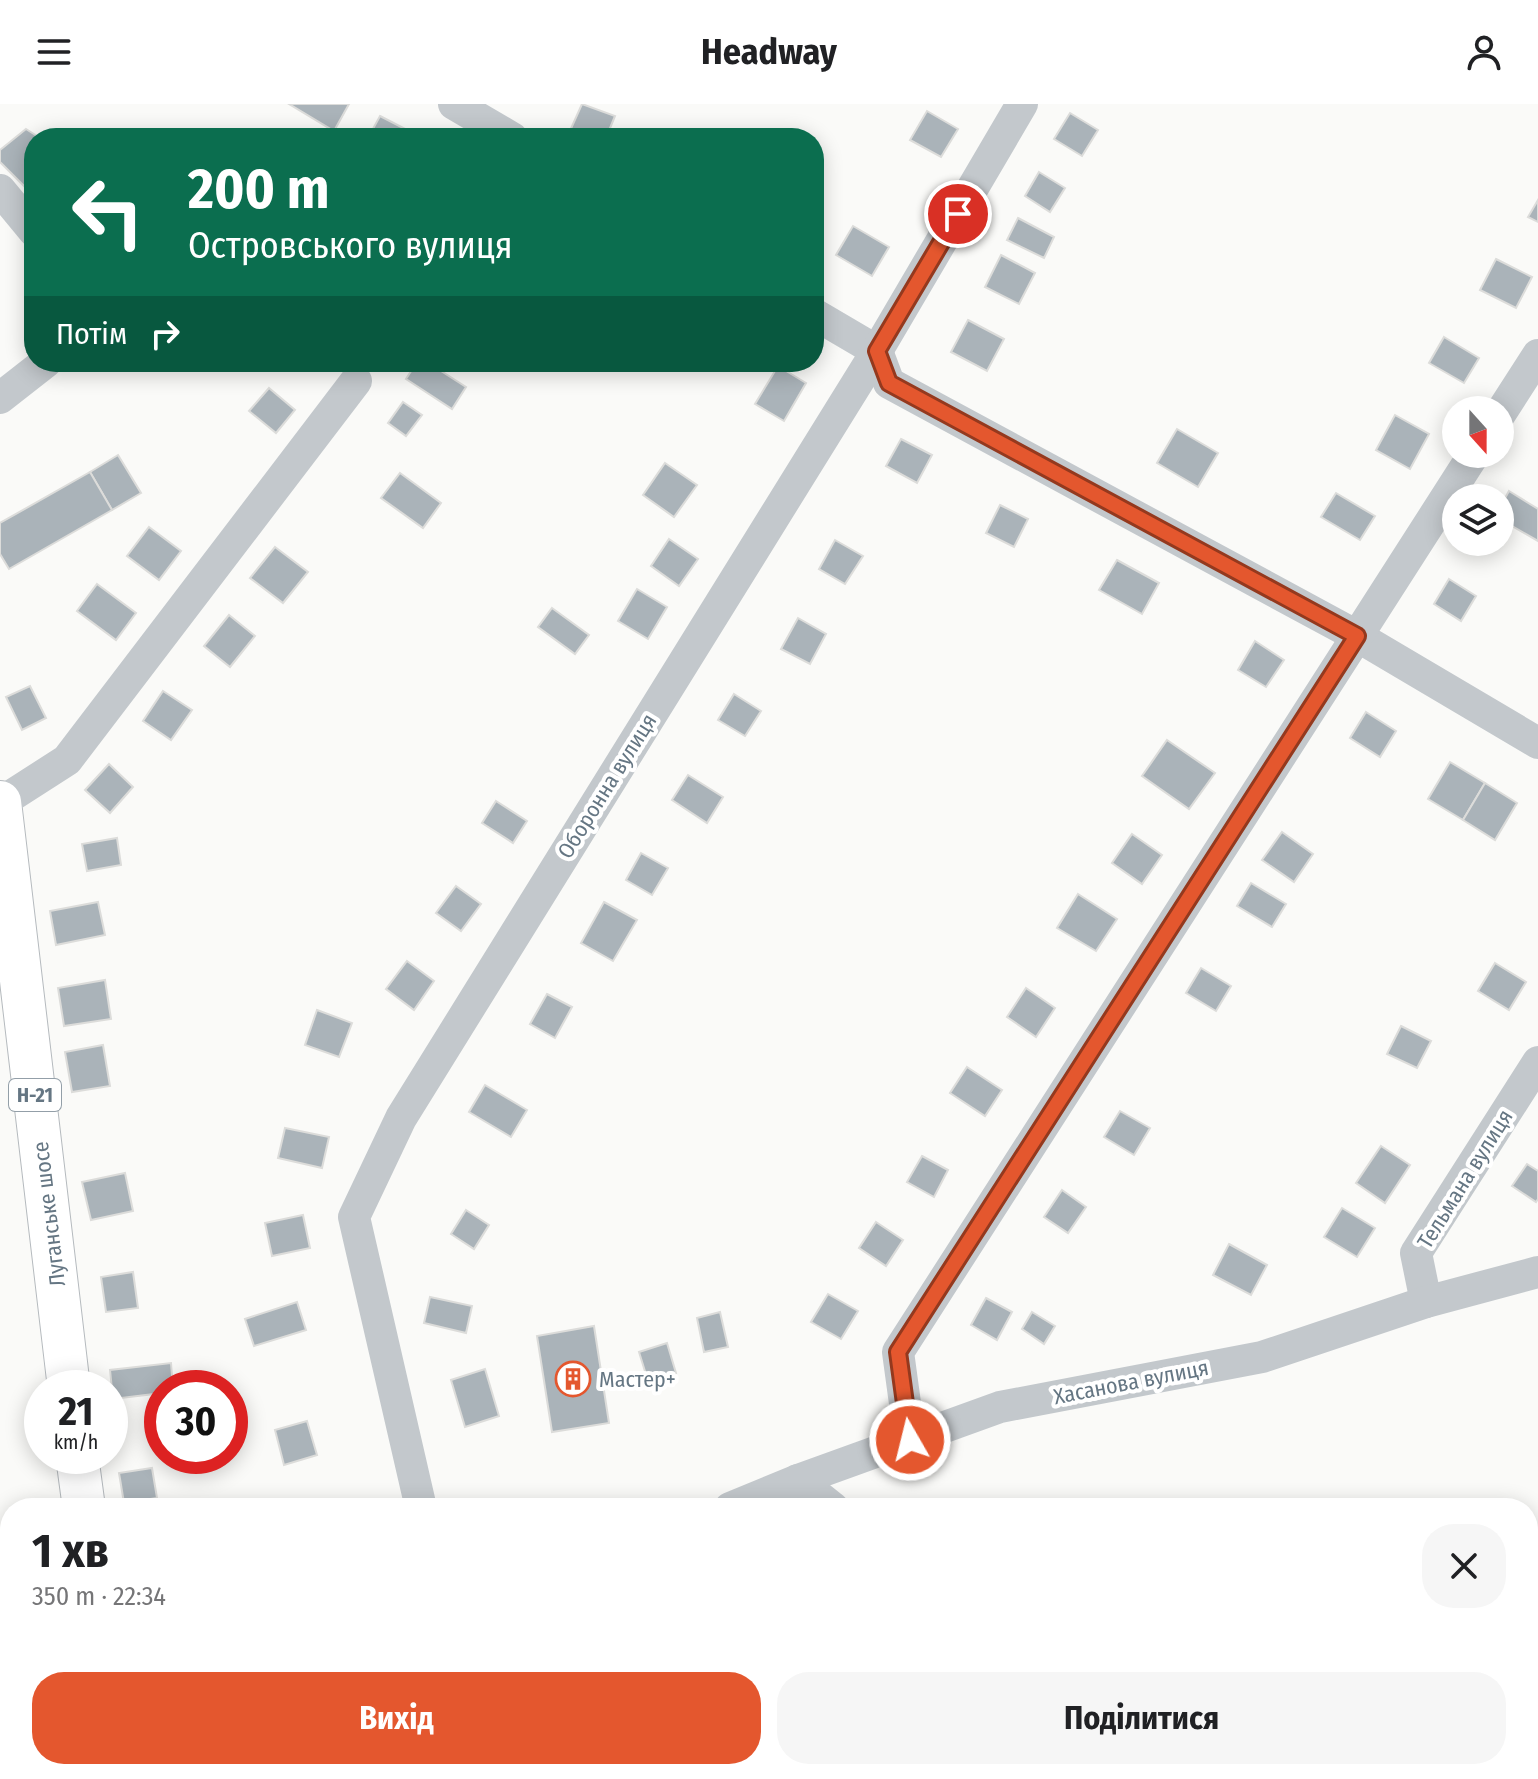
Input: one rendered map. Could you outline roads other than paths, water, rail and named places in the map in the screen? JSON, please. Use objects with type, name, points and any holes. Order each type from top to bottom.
[{"type":"main road","name":"Луганське шосе","points":[[0,802],[67,1370]]},
{"type":"main road","points":[[79,1474],[83,1498]]},
{"type":"street","points":[[454,104],[495,128]]},
{"type":"street","name":"Оборонна вулиця","points":[[419,1498],[354,1217],[401,1118],[877,351],[1022,104]]},
{"type":"street","points":[[0,190],[24,219]]},
{"type":"street","points":[[824,320],[877,351],[889,383],[1357,636],[1538,743]]},
{"type":"street","points":[[1512,396],[1538,355]]},
{"type":"street","points":[[0,398],[33,372]]},
{"type":"street","points":[[0,802],[67,760],[356,381]]},
{"type":"street","points":[[910,1440],[898,1352],[1465,468]]},
{"type":"street","name":"Тельмана вулиця","points":[[1426,1302],[1416,1253],[1538,1062]]},
{"type":"street","name":"Хасанова вулиця","points":[[754,1498],[1000,1407],[1262,1357],[1426,1302],[1538,1272]]},
{"type":"street","points":[[798,1480],[820,1498]]},
{"type":"place","name":"Мастер+","points":[[573,1379]]}]
